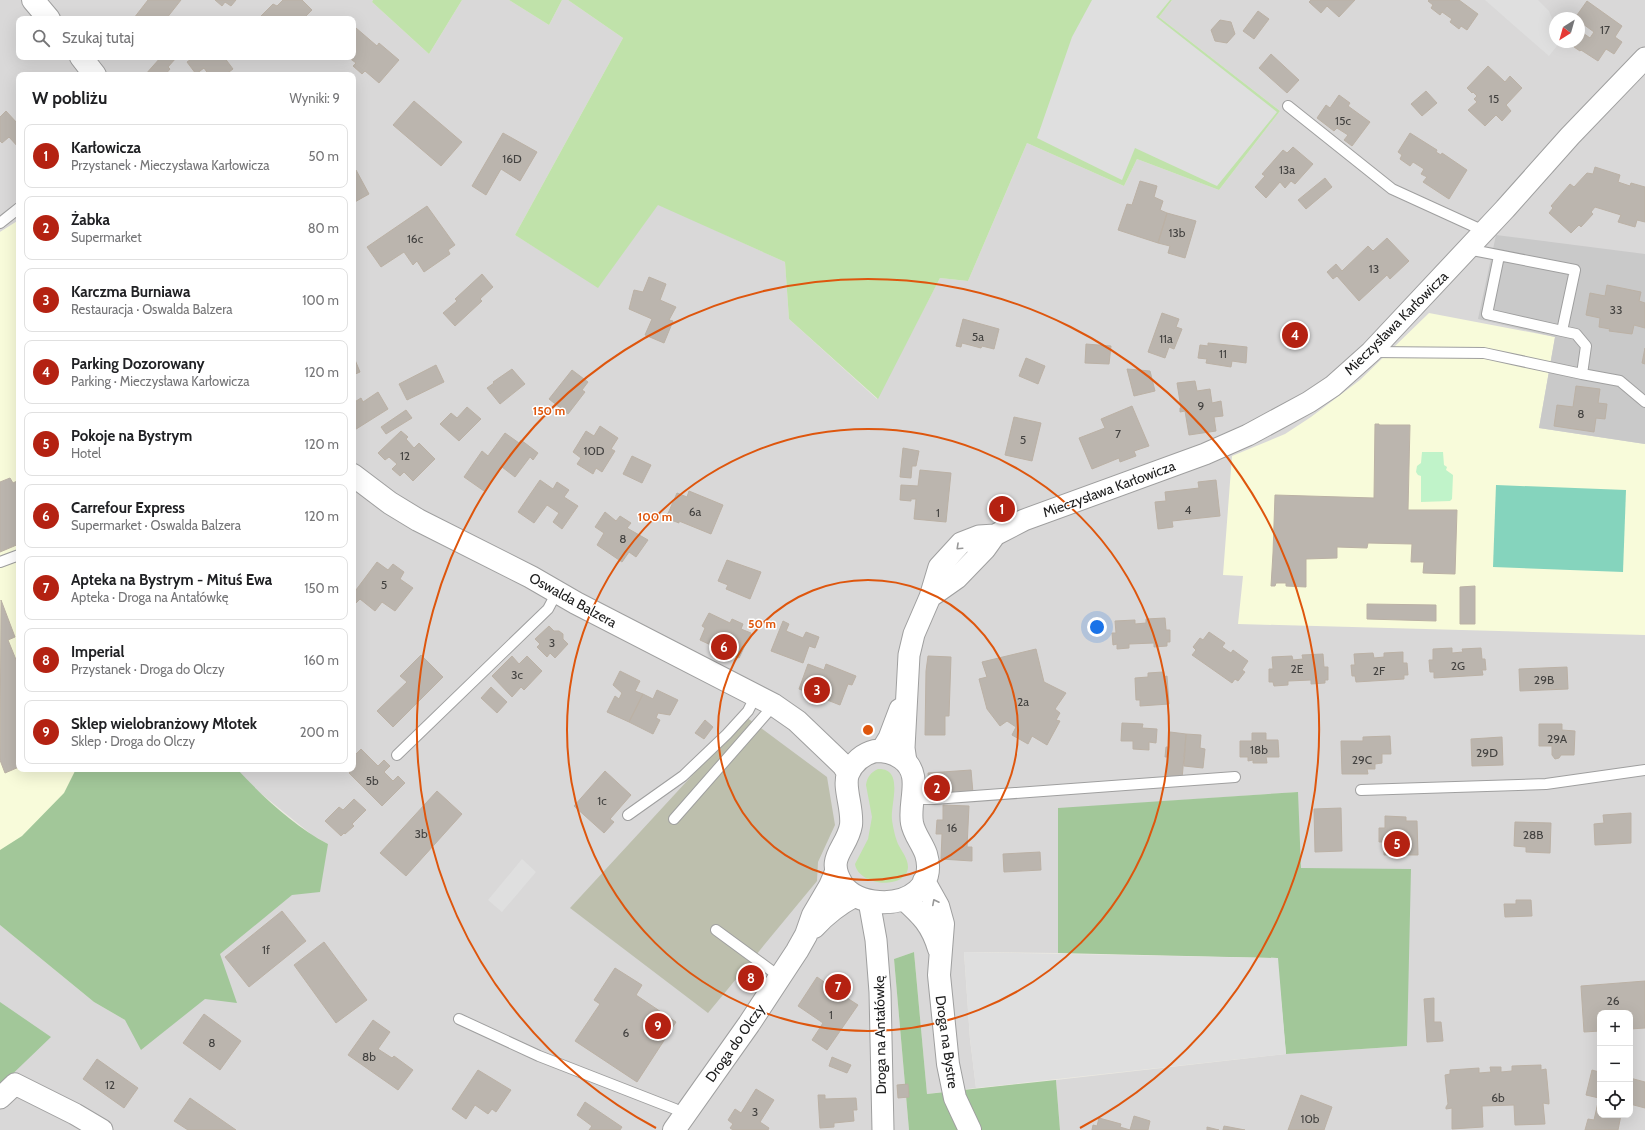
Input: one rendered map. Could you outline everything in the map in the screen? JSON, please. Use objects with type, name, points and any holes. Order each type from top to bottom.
[{"type":"street","points":[[33,0],[46,16]]},
{"type":"street","name":"Mieczysława Karłowicza","points":[[906,762],[904,748],[906,688],[909,655],[914,634],[930,597],[957,578],[984,550],[995,535],[1024,520],[1205,454],[1248,435],[1309,402],[1332,386],[1371,352],[1570,136],[1645,58]]},
{"type":"street","points":[[83,60],[93,72]]},
{"type":"street","name":"Oswalda Balzera","points":[[356,477],[378,495],[404,512],[765,700],[797,721],[872,754],[894,754],[906,762]]},
{"type":"street","name":"Mieczysława Karłowicza","points":[[872,754],[896,723],[906,688]]},
{"type":"street","name":"Oswalda Balzera","points":[[797,721],[843,765],[848,772]]},
{"type":"street","points":[[848,772],[854,764],[872,754]]},
{"type":"street","points":[[836,872],[842,884],[862,898],[897,901],[916,893],[924,881],[928,862],[923,847],[913,827],[911,809],[914,776],[906,762]]},
{"type":"street","name":"Droga do Olczy","points":[[806,935],[812,915],[830,886],[836,872],[836,856],[846,838],[851,824],[852,809],[847,783],[848,772]]},
{"type":"street","name":"Droga na Bystre","points":[[924,881],[938,906],[943,924],[940,952],[940,990],[950,1075],[958,1105],[970,1130]]},
{"type":"street","name":"Droga do Olczy","points":[[680,1123],[780,977],[806,935],[827,913],[844,901],[862,898]]},
{"type":"street","name":"Droga na Antałówkę","points":[[862,898],[876,940],[880,992],[883,1130]]},
{"type":"street","name":"Droga na Bystre","points":[[897,901],[920,913],[935,936],[940,952]]},
{"type":"street","name":"Droga na Antałówkę","points":[[876,940],[897,901]]},
{"type":"street","points":[[0,1098],[15,1084],[75,1114],[102,1130]]},
{"type":"lane","points":[[1288,106],[1392,189],[1484,231]]},
{"type":"lane","points":[[0,223],[16,210]]},
{"type":"lane","points":[[1467,249],[1575,270],[1562,331]]},
{"type":"lane","points":[[1499,256],[1487,314],[1576,334],[1586,346],[1582,374]]},
{"type":"lane","points":[[1371,352],[1484,353],[1620,381],[1645,402]]},
{"type":"lane","points":[[0,562],[16,556]]},
{"type":"lane","points":[[397,755],[548,609],[557,592]]},
{"type":"lane","points":[[628,815],[683,776],[727,734],[748,711],[765,700]]},
{"type":"lane","points":[[674,820],[765,700]]},
{"type":"lane","points":[[1361,790],[1546,784],[1645,770]]},
{"type":"lane","points":[[912,799],[934,799],[1235,777]]},
{"type":"lane","points":[[716,930],[780,977]]},
{"type":"lane","points":[[459,1019],[539,1056],[675,1109],[680,1123]]},
{"type":"shaded area","points":[[0,0],[373,0],[372,2],[429,54],[462,0],[509,0],[549,25],[562,0],[568,0],[623,38],[515,235],[598,287],[658,204],[785,262],[789,319],[877,399],[940,278],[968,281],[1027,143],[1124,186],[1137,159],[1219,190],[1280,111],[1159,17],[1172,0],[1645,0],[1645,1130],[1060,1130],[1056,1080],[1286,1054],[1407,1046],[1301,868],[1297,792],[1058,809],[1058,953],[964,952],[970,1039],[976,1088],[927,1094],[914,952],[894,959],[909,1130],[0,1130],[0,925],[94,1002],[125,1020],[328,844],[312,835],[259,792],[237,772],[356,772],[356,72],[16,72],[16,222],[0,232]]},
{"type":"shaded area","points":[[1092,0],[1170,0],[1156,17],[1277,112],[1217,186],[1135,148],[1122,180],[1037,138],[1072,37]]},
{"type":"shaded area","points":[[1485,0],[1538,0],[1549,12],[1549,48],[1555,48],[1549,56]]},
{"type":"shaded area","points":[[16,222],[16,772],[228,772],[0,879],[0,232]]},
{"type":"shaded area","points":[[1496,235],[1645,254],[1645,444],[1539,428],[1555,337],[1478,319]]},
{"type":"shaded area","points":[[1429,313],[1555,337],[1539,428],[1645,444],[1645,635],[1238,624],[1243,576],[1223,575],[1232,456],[1285,434],[1311,417],[1360,380]]},
{"type":"shaded area","points":[[746,717],[827,777],[835,825],[818,862],[817,881],[708,1013],[570,908]]},
{"type":"shaded area","points":[[522,859],[536,872],[502,912],[488,900]]},
{"type":"shaded area","points":[[964,952],[1278,958],[1286,1054],[976,1088],[970,1039]]},
{"type":"green space","points":[[373,0],[462,0],[429,54],[372,2]]},
{"type":"green space","points":[[509,0],[562,0],[549,25]]},
{"type":"green space","points":[[568,0],[1172,0],[1159,17],[1280,111],[1219,190],[1137,159],[1124,186],[1027,143],[968,281],[940,278],[878,399],[789,319],[785,262],[658,205],[598,288],[515,235],[623,38]]},
{"type":"green space","points":[[1422,452],[1443,452],[1444,465],[1447,467],[1446,470],[1453,475],[1452,499],[1450,501],[1421,502],[1421,476],[1416,472],[1417,466],[1421,463]]},
{"type":"green space","points":[[1496,485],[1626,490],[1623,572],[1493,567]]},
{"type":"green space","points":[[878,769],[886,770],[891,774],[894,781],[892,823],[898,844],[906,857],[908,865],[907,872],[902,878],[887,883],[870,880],[863,876],[858,871],[855,864],[868,839],[872,817],[866,785],[867,780],[873,772]]},
{"type":"green space","points":[[74,772],[240,772],[257,790],[291,820],[315,837],[328,844],[320,892],[292,895],[220,954],[237,1003],[205,999],[141,1050],[125,1020],[94,1002],[0,925],[0,850],[22,836],[64,793]]},
{"type":"green space","points":[[1298,792],[1301,868],[1411,869],[1407,1046],[1286,1054],[1277,958],[1058,953],[1058,808]]},
{"type":"green space","points":[[914,952],[927,1094],[1056,1080],[1060,1130],[909,1130],[894,959]]},
{"type":"green space","points":[[0,1002],[51,1037],[0,1086]]},
{"type":"building","points":[[148,0],[181,0],[168,16],[136,16]]},
{"type":"building","points":[[215,0],[236,0],[231,6],[225,2],[222,6]]},
{"type":"building","points":[[283,0],[302,0],[312,10],[306,16],[261,16],[273,4],[277,6]]},
{"type":"building","points":[[1311,0],[1355,0],[1339,17],[1327,6],[1321,13],[1309,2]]},
{"type":"building","points":[[1459,0],[1478,14],[1467,30],[1461,26],[1459,29],[1450,22],[1452,19],[1442,12],[1440,15],[1431,8],[1433,5],[1428,1]]},
{"type":"building","points":[[1587,1],[1622,26],[1615,37],[1622,42],[1614,54],[1606,49],[1598,61],[1576,48],[1585,48],[1585,34],[1590,38],[1594,32],[1585,25],[1585,12],[1579,12]]},
{"type":"building","points":[[1258,11],[1269,19],[1254,39],[1243,31]]},
{"type":"building","points":[[1220,20],[1231,22],[1235,34],[1227,43],[1215,41],[1211,30]]},
{"type":"building","points":[[356,28],[377,46],[379,43],[399,60],[379,83],[365,71],[362,74],[353,66],[356,63],[352,60],[356,60]]},
{"type":"building","points":[[1271,54],[1299,80],[1287,93],[1259,68]]},
{"type":"building","points":[[158,60],[174,60],[168,67],[170,69],[168,72],[148,72]]},
{"type":"building","points":[[190,60],[226,60],[233,69],[229,72],[207,72],[204,68],[199,72],[194,72],[187,62]]},
{"type":"building","points":[[1488,66],[1505,82],[1510,76],[1522,88],[1506,105],[1511,111],[1502,121],[1496,115],[1485,126],[1468,110],[1477,102],[1474,99],[1477,96],[1467,88]]},
{"type":"building","points":[[1426,91],[1437,103],[1422,116],[1411,104]]},
{"type":"building","points":[[1339,95],[1350,103],[1348,106],[1370,122],[1352,146],[1344,140],[1348,135],[1337,128],[1334,131],[1317,118],[1326,105],[1330,108]]},
{"type":"building","points":[[414,101],[462,142],[441,166],[393,125]]},
{"type":"building","points":[[6,111],[16,122],[16,145],[9,137],[2,143],[0,141],[0,117]]},
{"type":"building","points":[[503,133],[537,152],[520,181],[501,169],[486,195],[472,186]]},
{"type":"building","points":[[1410,133],[1437,150],[1436,152],[1441,155],[1442,153],[1467,170],[1449,199],[1423,182],[1427,177],[1421,174],[1424,169],[1413,162],[1410,166],[1400,159],[1402,155],[1398,152]]},
{"type":"building","points":[[1293,147],[1313,164],[1295,184],[1291,181],[1285,188],[1280,182],[1266,198],[1255,187],[1265,176],[1262,174],[1283,150],[1287,153]]},
{"type":"building","points":[[1595,167],[1620,175],[1618,182],[1630,186],[1631,183],[1645,187],[1645,222],[1637,220],[1635,227],[1618,222],[1621,215],[1595,207],[1591,212],[1593,214],[1581,227],[1579,225],[1571,233],[1549,213],[1553,208],[1551,206],[1570,184],[1574,187],[1587,173],[1593,174]]},
{"type":"building","points":[[356,170],[369,194],[356,201]]},
{"type":"building","points":[[1325,178],[1332,187],[1306,209],[1298,200]]},
{"type":"building","points":[[1140,181],[1157,186],[1154,197],[1163,201],[1160,210],[1167,213],[1158,243],[1118,230],[1127,204],[1132,205]]},
{"type":"building","points":[[427,206],[455,245],[448,250],[450,254],[424,272],[417,261],[413,265],[404,252],[381,267],[367,247]]},
{"type":"building","points":[[1167,213],[1196,221],[1185,258],[1168,253],[1170,246],[1158,243]]},
{"type":"building","points":[[1387,238],[1409,261],[1390,279],[1387,275],[1359,301],[1337,276],[1333,279],[1327,272],[1336,264],[1342,271],[1368,246],[1373,251]]},
{"type":"building","points":[[482,274],[493,287],[480,299],[482,301],[455,326],[443,313],[457,301],[455,299]]},
{"type":"building","points":[[649,277],[666,284],[660,300],[676,307],[669,320],[673,321],[664,343],[645,335],[652,319],[629,309],[634,290],[643,292]]},
{"type":"building","points":[[1607,285],[1641,292],[1639,301],[1645,303],[1645,328],[1634,325],[1632,334],[1609,331],[1610,329],[1599,327],[1600,318],[1586,315],[1590,293],[1605,296]]},
{"type":"building","points":[[1162,313],[1179,319],[1176,327],[1182,329],[1174,349],[1169,347],[1165,358],[1148,352]]},
{"type":"building","points":[[963,319],[999,329],[994,349],[982,346],[981,348],[962,343],[961,347],[956,346]]},
{"type":"building","points":[[1208,343],[1247,347],[1246,363],[1232,361],[1231,367],[1206,363],[1207,359],[1198,358],[1200,345],[1208,346]]},
{"type":"building","points":[[1086,344],[1111,346],[1109,364],[1085,363]]},
{"type":"building","points":[[1645,348],[1645,364],[1642,363]]},
{"type":"building","points":[[1026,358],[1045,366],[1038,384],[1019,376]]},
{"type":"building","points":[[356,362],[360,372],[356,374]]},
{"type":"building","points":[[436,365],[444,382],[407,400],[399,384]]},
{"type":"building","points":[[512,369],[525,384],[500,404],[487,388]]},
{"type":"building","points":[[1127,369],[1150,371],[1155,391],[1134,396]]},
{"type":"building","points":[[572,370],[588,382],[582,390],[585,392],[568,414],[549,399]]},
{"type":"building","points":[[1195,381],[1197,391],[1210,389],[1212,403],[1221,401],[1223,416],[1214,417],[1216,431],[1189,435],[1185,411],[1180,412],[1181,408],[1177,383]]},
{"type":"building","points":[[1576,386],[1600,389],[1598,403],[1607,404],[1605,419],[1596,418],[1594,432],[1554,426],[1557,405],[1573,407]]},
{"type":"building","points":[[378,392],[388,409],[356,429],[356,401],[361,398],[363,402]]},
{"type":"building","points":[[1132,406],[1149,446],[1134,451],[1136,456],[1120,462],[1119,458],[1092,469],[1079,438],[1105,428],[1101,419]]},
{"type":"building","points":[[467,407],[481,419],[459,441],[440,424],[451,413],[457,418]]},
{"type":"building","points":[[406,410],[412,418],[386,434],[381,427]]},
{"type":"building","points":[[1014,417],[1041,423],[1032,461],[1005,455]]},
{"type":"building","points":[[1375,424],[1410,425],[1408,510],[1457,510],[1455,574],[1423,573],[1424,562],[1411,562],[1412,544],[1368,543],[1367,548],[1337,547],[1337,558],[1306,559],[1306,587],[1286,586],[1286,583],[1276,583],[1275,586],[1271,586],[1275,495],[1374,498]]},
{"type":"building","points":[[600,426],[618,438],[611,449],[615,451],[602,472],[596,468],[593,474],[577,464],[581,458],[573,452],[586,431],[594,436]]},
{"type":"building","points":[[401,431],[408,437],[406,439],[414,448],[419,443],[435,459],[413,481],[404,472],[400,476],[392,469],[397,464],[389,457],[385,460],[378,453]]},
{"type":"building","points":[[505,433],[519,443],[521,440],[538,453],[533,460],[530,457],[515,477],[502,467],[484,491],[464,477],[482,451],[488,456]]},
{"type":"building","points":[[903,448],[919,451],[916,466],[912,466],[911,478],[900,477]]},
{"type":"building","points":[[632,456],[651,465],[642,483],[623,474]]},
{"type":"building","points":[[920,470],[951,473],[946,522],[914,519],[916,499],[911,499],[911,501],[900,500],[901,485],[918,486]]},
{"type":"building","points":[[10,478],[13,483],[16,482],[16,545],[0,552],[0,482]]},
{"type":"building","points":[[540,480],[553,489],[557,482],[569,490],[564,497],[578,506],[562,529],[553,522],[559,513],[547,505],[534,523],[518,512]]},
{"type":"building","points":[[1216,480],[1220,516],[1172,521],[1173,527],[1158,529],[1155,502],[1166,501],[1165,492],[1199,488],[1198,482]]},
{"type":"building","points":[[689,491],[723,505],[711,534],[679,521],[679,523],[666,518],[677,493],[687,497]]},
{"type":"building","points":[[605,512],[616,521],[620,516],[631,523],[627,528],[648,540],[636,557],[629,552],[622,562],[597,545],[604,533],[595,527]]},
{"type":"building","points":[[727,560],[761,572],[750,599],[726,589],[728,585],[718,581]]},
{"type":"building","points":[[377,562],[388,570],[393,564],[404,572],[400,579],[413,588],[395,611],[382,602],[375,611],[360,599],[356,603],[356,590]]},
{"type":"building","points":[[1475,586],[1475,624],[1460,624],[1460,587]]},
{"type":"building","points":[[1,600],[15,637],[8,640],[16,660],[16,768],[5,773],[0,760]]},
{"type":"building","points":[[1367,604],[1436,605],[1436,621],[1367,619]]},
{"type":"building","points":[[709,613],[730,623],[732,619],[743,624],[741,629],[751,633],[739,658],[700,640],[705,628],[702,626]]},
{"type":"building","points":[[1165,618],[1166,630],[1170,630],[1170,642],[1167,642],[1167,646],[1154,647],[1154,643],[1129,644],[1129,648],[1117,649],[1117,644],[1113,645],[1112,633],[1116,633],[1115,621],[1135,620],[1135,624],[1146,623],[1146,619]]},
{"type":"building","points":[[783,621],[789,624],[786,631],[803,638],[806,632],[819,637],[815,648],[809,646],[803,663],[771,651]]},
{"type":"building","points":[[549,626],[554,631],[559,631],[563,634],[563,639],[568,644],[555,658],[550,653],[547,657],[537,647],[540,644],[535,639]]},
{"type":"building","points":[[1209,632],[1225,643],[1222,647],[1231,653],[1233,650],[1248,661],[1242,670],[1245,672],[1238,681],[1235,679],[1232,683],[1192,655],[1196,650],[1193,647],[1200,638],[1203,640]]},
{"type":"building","points":[[1452,648],[1452,653],[1463,652],[1462,649],[1481,648],[1482,659],[1485,659],[1486,670],[1482,670],[1483,675],[1434,678],[1434,672],[1430,672],[1429,660],[1433,660],[1433,649]]},
{"type":"building","points":[[1036,649],[1044,682],[1066,693],[1055,709],[1060,713],[1056,720],[1060,721],[1047,745],[1032,736],[1028,744],[1012,735],[1016,727],[1007,721],[1000,726],[987,709],[979,679],[987,677],[982,662]]},
{"type":"building","points":[[1403,652],[1403,663],[1407,663],[1408,675],[1404,675],[1404,679],[1356,682],[1355,676],[1352,676],[1351,665],[1355,665],[1354,654],[1373,653],[1374,658],[1384,657],[1384,653]]},
{"type":"building","points":[[1323,654],[1324,667],[1328,667],[1328,680],[1325,680],[1325,683],[1311,684],[1311,680],[1288,681],[1288,685],[1274,686],[1273,682],[1269,682],[1269,669],[1273,669],[1272,657],[1292,656],[1293,660],[1303,659],[1302,655]]},
{"type":"building","points":[[421,655],[443,677],[393,727],[377,711],[407,682],[400,676]]},
{"type":"building","points":[[512,656],[519,664],[527,656],[542,671],[524,690],[521,687],[512,697],[492,676]]},
{"type":"building","points":[[928,656],[951,657],[949,716],[945,716],[945,735],[925,735],[926,671]]},
{"type":"building","points":[[808,664],[824,670],[826,664],[856,676],[852,685],[848,684],[840,705],[799,689]]},
{"type":"building","points":[[1567,667],[1568,689],[1520,691],[1519,669]]},
{"type":"building","points":[[620,671],[640,681],[635,691],[643,694],[629,722],[607,712],[615,696],[619,699],[622,693],[613,685]]},
{"type":"building","points":[[1163,672],[1163,677],[1167,676],[1169,704],[1140,706],[1140,700],[1136,700],[1135,678],[1148,677],[1148,673]]},
{"type":"building","points":[[491,687],[507,702],[497,713],[481,698]]},
{"type":"building","points":[[657,690],[678,700],[670,715],[658,713],[656,718],[660,720],[653,734],[629,722],[643,694],[653,699]]},
{"type":"building","points":[[705,720],[713,727],[704,739],[695,733]]},
{"type":"building","points":[[1122,723],[1143,724],[1142,728],[1157,729],[1156,743],[1149,742],[1149,750],[1133,749],[1133,741],[1121,741]]},
{"type":"building","points":[[1539,724],[1562,724],[1562,730],[1575,731],[1574,755],[1561,755],[1559,758],[1555,759],[1552,755],[1552,746],[1539,746]]},
{"type":"building","points":[[1170,732],[1186,734],[1182,779],[1167,778],[1168,757],[1165,757],[1166,747],[1169,747]]},
{"type":"building","points":[[1252,733],[1266,733],[1266,740],[1278,740],[1279,757],[1266,757],[1267,763],[1253,763],[1253,760],[1248,761],[1248,757],[1240,757],[1240,741],[1252,741]]},
{"type":"building","points":[[1186,734],[1201,735],[1200,748],[1205,749],[1203,768],[1184,766]]},
{"type":"building","points":[[1390,736],[1391,754],[1382,754],[1382,763],[1375,764],[1375,769],[1367,769],[1368,774],[1342,774],[1341,741],[1363,741],[1363,737]]},
{"type":"building","points":[[1502,737],[1503,765],[1472,766],[1471,739]]},
{"type":"building","points":[[361,749],[378,766],[384,760],[390,766],[384,772],[393,781],[398,776],[405,783],[382,806],[349,773],[356,772],[356,754]]},
{"type":"building","points":[[971,770],[973,793],[930,796],[928,773]]},
{"type":"building","points":[[605,771],[631,795],[610,819],[614,822],[604,833],[574,806]]},
{"type":"building","points":[[437,791],[462,814],[406,876],[380,853]]},
{"type":"building","points":[[354,799],[366,810],[352,824],[354,826],[341,836],[325,821],[339,807],[343,810]]},
{"type":"building","points":[[943,805],[969,806],[967,847],[972,847],[972,861],[941,859],[942,834],[936,834],[937,820],[943,820]]},
{"type":"building","points":[[1341,808],[1342,851],[1315,852],[1314,809]]},
{"type":"building","points":[[1631,813],[1631,843],[1595,845],[1594,824],[1604,823],[1603,815]]},
{"type":"building","points":[[1385,816],[1406,817],[1406,821],[1417,821],[1418,855],[1384,855],[1384,842],[1379,842],[1379,828],[1385,828]]},
{"type":"building","points":[[1515,822],[1551,823],[1550,853],[1526,852],[1526,847],[1514,846]]},
{"type":"building","points":[[1040,852],[1041,870],[1004,872],[1003,854]]},
{"type":"building","points":[[1516,900],[1531,900],[1532,916],[1505,917],[1504,904],[1516,904]]},
{"type":"building","points":[[282,911],[306,941],[249,987],[225,957]]},
{"type":"building","points":[[324,942],[367,1000],[336,1023],[294,965]]},
{"type":"building","points":[[615,968],[642,985],[636,995],[676,1022],[637,1082],[575,1041],[600,1004],[594,1000]]},
{"type":"building","points":[[817,977],[830,986],[835,979],[849,988],[844,996],[858,1005],[827,1050],[812,1040],[823,1023],[798,1006]]},
{"type":"building","points":[[1645,981],[1645,1028],[1633,1029],[1633,1010],[1597,1010],[1597,1031],[1584,1032],[1581,986]]},
{"type":"building","points":[[1434,998],[1434,1022],[1441,1022],[1443,1041],[1427,1042],[1424,999]]},
{"type":"building","points":[[204,1014],[241,1041],[220,1070],[183,1043]]},
{"type":"building","points":[[373,1020],[390,1032],[378,1049],[392,1058],[394,1056],[413,1070],[398,1090],[348,1055]]},
{"type":"building","points":[[832,1057],[851,1065],[847,1073],[829,1066]]},
{"type":"building","points":[[97,1059],[138,1088],[124,1108],[83,1079]]},
{"type":"building","points":[[1541,1065],[1541,1070],[1546,1069],[1549,1101],[1549,1104],[1543,1103],[1545,1124],[1515,1125],[1514,1105],[1482,1106],[1483,1127],[1452,1129],[1452,1108],[1446,1109],[1448,1104],[1445,1075],[1450,1074],[1450,1070],[1479,1068],[1479,1073],[1491,1072],[1490,1067],[1501,1067],[1501,1072],[1512,1071],[1512,1066]]},
{"type":"building","points":[[478,1070],[511,1090],[496,1112],[492,1109],[488,1114],[475,1105],[466,1119],[452,1109]]},
{"type":"building","points":[[1592,1070],[1597,1071],[1597,1098],[1586,1095]]},
{"type":"building","points":[[1633,1079],[1645,1082],[1645,1108],[1633,1105]]},
{"type":"building","points":[[908,1084],[909,1097],[898,1098],[897,1085]]},
{"type":"building","points":[[756,1089],[774,1100],[760,1122],[769,1128],[768,1130],[733,1130],[730,1128],[733,1124],[728,1120],[735,1109],[741,1113]]},
{"type":"building","points":[[818,1095],[825,1095],[825,1099],[856,1098],[857,1110],[853,1110],[854,1121],[834,1123],[834,1127],[820,1128]]},
{"type":"building","points":[[1301,1095],[1332,1107],[1324,1130],[1288,1130]]},
{"type":"building","points":[[190,1098],[236,1130],[188,1130],[174,1121]]},
{"type":"building","points":[[585,1102],[622,1127],[620,1130],[589,1130],[592,1126],[577,1115]]},
{"type":"building","points":[[1597,1107],[1597,1118],[1620,1118],[1618,1130],[1585,1130],[1588,1119],[1594,1120]]},
{"type":"building","points":[[1134,1116],[1150,1121],[1148,1130],[1130,1130]]},
{"type":"building","points":[[1099,1118],[1121,1124],[1120,1127],[1130,1130],[1092,1130],[1093,1125],[1097,1126]]},
{"type":"building","points":[[1224,1126],[1245,1130],[1223,1130]]},
{"type":"building","points":[[1207,1127],[1219,1130],[1207,1130]]},
{"type":"place","name":"Parking Dozorowany","points":[[1295,335]]},
{"type":"place","name":"Karłowicza","points":[[1002,509]]},
{"type":"place","name":"Carrefour Express","points":[[724,647]]},
{"type":"place","name":"Karczma Burniawa","points":[[817,690]]},
{"type":"place","name":"Żabka","points":[[937,788]]},
{"type":"place","name":"Pokoje na Bystrym","points":[[1397,844]]},
{"type":"place","name":"Imperial","points":[[751,978]]},
{"type":"place","name":"Apteka na Bystrym - Mituś Ewa","points":[[838,987]]},
{"type":"place","name":"Sklep wielobranżowy Młotek","points":[[658,1026]]}]
